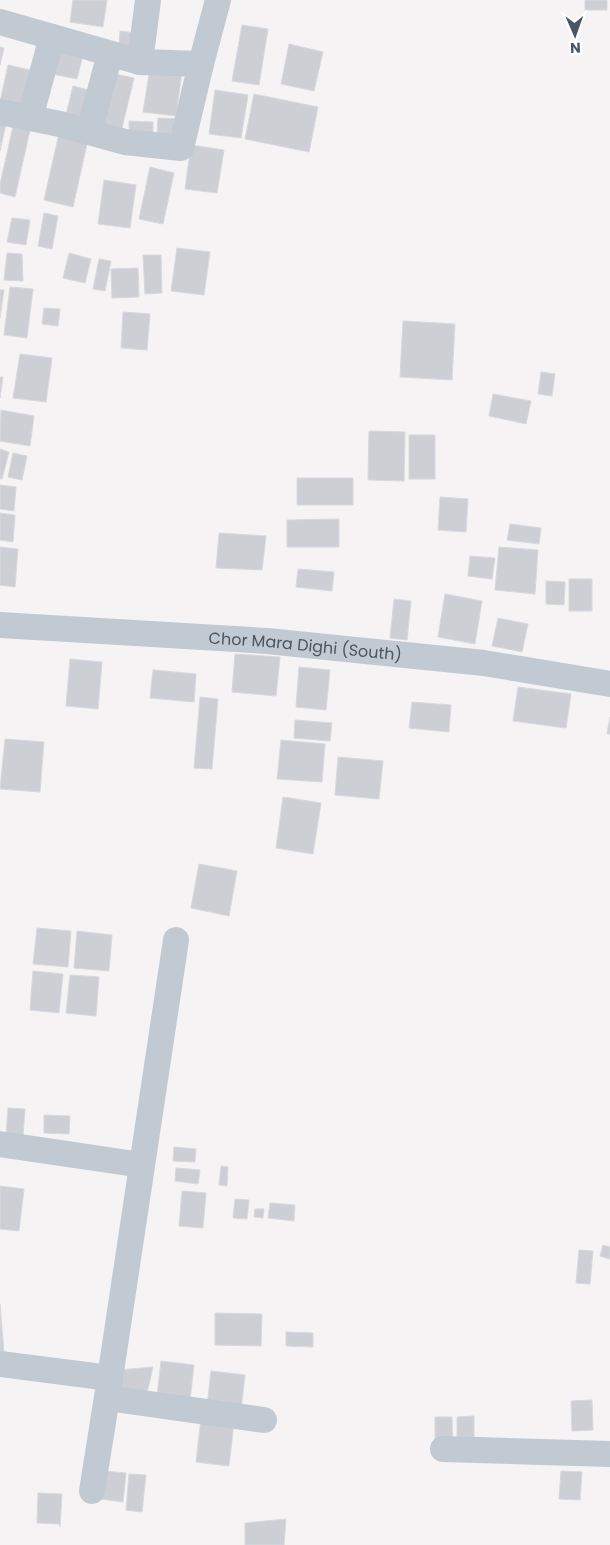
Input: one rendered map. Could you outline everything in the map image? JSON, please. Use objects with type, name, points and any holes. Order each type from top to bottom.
[{"type":"street","points":[[140,62],[148,0]]},
{"type":"street","points":[[0,112],[125,142],[181,148],[218,0]]},
{"type":"street","points":[[0,22],[140,62],[201,64]]},
{"type":"street","points":[[30,118],[52,37]]},
{"type":"street","points":[[89,132],[110,54]]},
{"type":"street","name":"Chor Mara Dighi (South)","points":[[0,625],[286,643],[484,662],[610,684]]},
{"type":"street","points":[[92,1491],[176,940]]},
{"type":"street","points":[[0,1144],[142,1165]]},
{"type":"street","points":[[0,1364],[264,1420]]},
{"type":"street","points":[[443,1449],[610,1454]]},
{"type":"building","points":[[73,0],[107,0],[103,27],[70,22]]},
{"type":"building","points":[[585,0],[607,0],[607,10],[585,10]]},
{"type":"building","points":[[242,25],[268,29],[259,85],[232,81]]},
{"type":"building","points":[[120,31],[135,33],[134,50],[119,49]]},
{"type":"building","points":[[289,44],[323,52],[314,91],[281,84]]},
{"type":"building","points":[[0,47],[4,48],[0,65]]},
{"type":"building","points":[[48,47],[83,55],[77,79],[42,72]]},
{"type":"building","points":[[8,65],[39,72],[30,114],[0,102]]},
{"type":"building","points":[[150,68],[182,72],[176,116],[143,112]]},
{"type":"building","points":[[110,73],[134,78],[121,132],[98,127]]},
{"type":"building","points":[[73,86],[100,93],[92,125],[65,119]]},
{"type":"building","points":[[215,90],[248,95],[241,138],[209,134]]},
{"type":"building","points":[[254,94],[318,107],[309,152],[245,139]]},
{"type":"building","points":[[0,117],[7,119],[0,151]]},
{"type":"building","points":[[158,118],[182,119],[181,137],[157,136]]},
{"type":"building","points":[[129,121],[153,122],[153,136],[129,135]]},
{"type":"building","points":[[14,122],[31,126],[15,197],[0,193],[0,184]]},
{"type":"building","points":[[60,129],[89,135],[73,207],[44,200]]},
{"type":"building","points":[[191,145],[224,150],[217,193],[185,189]]},
{"type":"building","points":[[150,167],[174,173],[163,224],[139,219]]},
{"type":"building","points":[[104,180],[136,185],[130,228],[98,224]]},
{"type":"building","points":[[44,213],[58,216],[52,249],[38,246]]},
{"type":"building","points":[[12,218],[30,220],[26,245],[7,242]]},
{"type":"building","points":[[177,248],[210,252],[204,295],[171,291]]},
{"type":"building","points":[[7,253],[22,254],[23,281],[4,280]]},
{"type":"building","points":[[69,253],[91,259],[85,283],[63,278]]},
{"type":"building","points":[[143,255],[161,255],[162,293],[145,294]]},
{"type":"building","points":[[99,259],[111,261],[105,291],[93,289]]},
{"type":"building","points":[[138,268],[139,297],[112,298],[111,269]]},
{"type":"building","points":[[10,287],[33,289],[27,338],[4,335]]},
{"type":"building","points":[[0,290],[4,290],[0,318]]},
{"type":"building","points":[[44,308],[60,309],[58,326],[42,324]]},
{"type":"building","points":[[123,312],[150,314],[147,350],[121,348]]},
{"type":"building","points":[[403,321],[455,324],[452,380],[400,377]]},
{"type":"building","points":[[20,354],[52,358],[46,402],[13,398]]},
{"type":"building","points":[[541,372],[555,374],[552,396],[538,394]]},
{"type":"building","points":[[0,377],[3,377],[0,398]]},
{"type":"building","points":[[493,394],[531,401],[526,424],[489,416]]},
{"type":"building","points":[[1,410],[34,416],[30,446],[0,441]]},
{"type":"building","points":[[369,431],[405,432],[404,481],[368,480]]},
{"type":"building","points":[[409,435],[435,435],[435,479],[409,479]]},
{"type":"building","points":[[0,449],[9,452],[2,479],[0,479]]},
{"type":"building","points":[[13,453],[27,456],[22,480],[8,477]]},
{"type":"building","points":[[297,478],[353,478],[353,505],[297,505]]},
{"type":"building","points":[[0,485],[16,487],[14,511],[0,509]]},
{"type":"building","points":[[440,497],[468,499],[466,532],[438,530]]},
{"type":"building","points":[[0,513],[15,515],[13,542],[0,540]]},
{"type":"building","points":[[339,519],[339,547],[287,547],[287,520]]},
{"type":"building","points":[[510,524],[541,528],[539,544],[507,540]]},
{"type":"building","points":[[219,533],[266,536],[262,570],[216,568]]},
{"type":"building","points":[[0,547],[18,549],[15,587],[0,585]]},
{"type":"building","points":[[499,547],[538,550],[535,594],[495,590]]},
{"type":"building","points":[[470,556],[495,558],[492,579],[468,576]]},
{"type":"building","points":[[298,569],[334,572],[332,591],[296,587]]},
{"type":"building","points":[[569,579],[592,579],[592,611],[569,611]]},
{"type":"building","points":[[546,581],[565,582],[564,605],[546,604]]},
{"type":"building","points":[[445,594],[482,601],[475,644],[438,637]]},
{"type":"building","points":[[394,599],[411,601],[407,640],[390,638]]},
{"type":"building","points":[[498,618],[528,624],[522,652],[492,646]]},
{"type":"building","points":[[235,654],[280,657],[276,696],[232,692]]},
{"type":"building","points":[[70,659],[102,662],[98,709],[66,706]]},
{"type":"building","points":[[299,667],[330,670],[326,710],[296,707]]},
{"type":"building","points":[[153,670],[196,674],[194,702],[150,698]]},
{"type":"building","points":[[518,687],[571,694],[566,728],[513,721]]},
{"type":"building","points":[[200,697],[218,699],[212,769],[194,768]]},
{"type":"building","points":[[412,702],[451,705],[449,732],[409,728]]},
{"type":"building","points":[[610,717],[610,734],[607,734]]},
{"type":"building","points":[[295,720],[332,723],[330,741],[294,738]]},
{"type":"building","points":[[5,739],[44,742],[40,792],[0,789]]},
{"type":"building","points":[[281,740],[325,744],[322,782],[277,779]]},
{"type":"building","points":[[338,757],[383,761],[379,799],[335,795]]},
{"type":"building","points":[[283,797],[321,803],[313,854],[276,848]]},
{"type":"building","points":[[199,864],[237,871],[229,916],[191,908]]},
{"type":"building","points":[[37,928],[71,931],[68,967],[33,964]]},
{"type":"building","points":[[77,931],[112,935],[109,971],[74,968]]},
{"type":"building","points":[[33,971],[63,974],[59,1013],[30,1010]]},
{"type":"building","points":[[70,975],[99,977],[96,1016],[66,1013]]},
{"type":"building","points":[[8,1108],[25,1109],[23,1136],[6,1135]]},
{"type":"building","points":[[44,1115],[70,1116],[69,1134],[44,1133]]},
{"type":"building","points":[[174,1147],[196,1149],[195,1162],[173,1161]]},
{"type":"building","points":[[221,1166],[228,1167],[227,1186],[219,1185]]},
{"type":"building","points":[[176,1168],[200,1170],[198,1184],[175,1181]]},
{"type":"building","points":[[0,1186],[24,1189],[19,1231],[0,1229]]},
{"type":"building","points":[[182,1191],[206,1193],[203,1228],[179,1226]]},
{"type":"building","points":[[235,1199],[249,1200],[247,1219],[233,1218]]},
{"type":"building","points":[[270,1203],[295,1205],[294,1221],[268,1218]]},
{"type":"building","points":[[255,1209],[264,1209],[263,1218],[254,1217]]},
{"type":"building","points":[[603,1245],[610,1247],[610,1259],[600,1256]]},
{"type":"building","points":[[579,1250],[593,1251],[590,1284],[576,1283]]},
{"type":"building","points":[[0,1304],[4,1353],[0,1353]]},
{"type":"building","points":[[215,1313],[262,1314],[261,1346],[215,1345]]},
{"type":"building","points":[[286,1332],[313,1333],[313,1347],[286,1346]]},
{"type":"building","points":[[161,1361],[194,1365],[189,1409],[156,1405]]},
{"type":"building","points":[[153,1367],[145,1402],[114,1396],[119,1370]]},
{"type":"building","points":[[211,1371],[245,1375],[240,1419],[206,1415]]},
{"type":"building","points":[[592,1400],[593,1430],[572,1431],[571,1401]]},
{"type":"building","points":[[474,1416],[474,1459],[457,1459],[457,1417]]},
{"type":"building","points":[[435,1417],[452,1417],[453,1454],[435,1454]]},
{"type":"building","points":[[201,1418],[234,1422],[229,1466],[196,1462]]},
{"type":"building","points":[[104,1471],[126,1473],[123,1502],[101,1499]]},
{"type":"building","points":[[561,1471],[582,1472],[580,1500],[559,1499]]},
{"type":"building","points":[[129,1474],[146,1475],[142,1512],[126,1510]]},
{"type":"building","points":[[38,1493],[62,1494],[60,1527],[59,1524],[37,1523]]},
{"type":"building","points":[[286,1519],[284,1545],[245,1545],[245,1523]]}]
